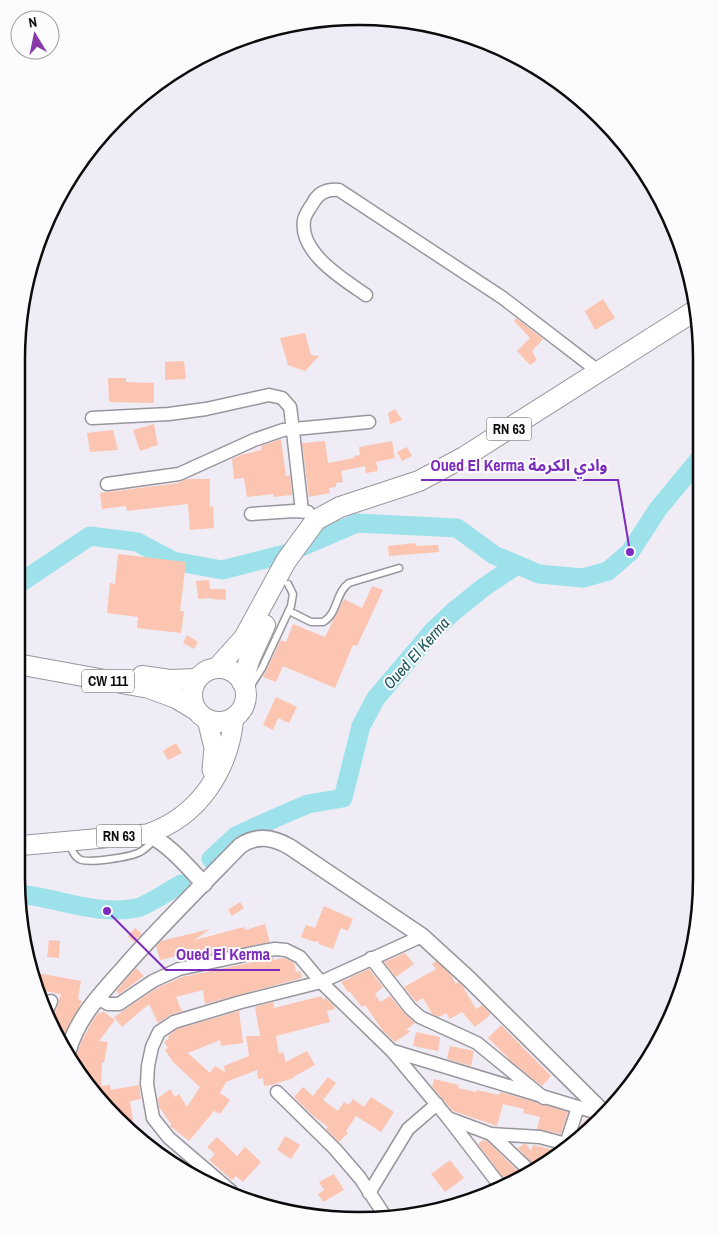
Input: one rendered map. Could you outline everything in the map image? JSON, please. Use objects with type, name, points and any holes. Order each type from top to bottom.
[{"type":"highway","name":"RN 63","points":[[244,688],[254,646],[313,522],[340,507],[404,486],[433,474],[464,457],[546,406],[598,370],[690,314]]},
{"type":"highway","name":"RN 63","points":[[313,522],[324,528],[338,520],[429,489],[470,469],[610,377],[691,328]]},
{"type":"highway","name":"RN 63","points":[[217,668],[238,646],[291,571]]},
{"type":"highway","name":"CW 111","points":[[25,654],[161,679],[197,680]]},
{"type":"highway","name":"CW 111","points":[[25,666],[149,688],[176,698],[201,715]]},
{"type":"highway","points":[[217,668],[231,672],[244,688],[242,707],[234,717],[220,722],[201,715],[192,697],[192,690],[197,680],[204,673],[217,668]]},
{"type":"main road","points":[[201,715],[214,748],[207,791]]},
{"type":"main road","points":[[207,791],[228,746],[234,717]]},
{"type":"main road","name":"RN 63","points":[[25,845],[151,836],[192,810],[207,791]]},
{"type":"street","points":[[366,295],[323,263],[310,246],[306,237],[305,218],[316,198],[326,191],[338,190],[503,298],[598,370]]},
{"type":"street","points":[[92,418],[169,414],[206,409],[276,395],[290,407],[292,428],[313,522],[251,514]]},
{"type":"street","points":[[107,484],[179,474],[273,432],[292,428],[369,422]]},
{"type":"street","points":[[151,836],[204,884]]},
{"type":"street","points":[[70,1046],[78,1027],[97,998],[149,940],[240,846],[246,842],[269,838],[290,847],[422,936],[469,979],[599,1110]]},
{"type":"street","points":[[219,1182],[169,1138],[153,1118],[148,1084],[148,1066],[152,1047],[159,1032],[174,1022],[241,1002],[321,982],[422,936]]},
{"type":"street","points":[[97,998],[108,1004],[119,1004],[152,981],[179,969],[275,949],[286,950],[300,957],[321,982],[392,1051],[437,1104],[497,1182]]},
{"type":"street","points":[[371,958],[410,1008],[420,1017],[477,1043],[544,1098]]},
{"type":"street","points":[[392,1051],[544,1098],[597,1112]]},
{"type":"street","points":[[277,1092],[335,1149],[381,1211]]},
{"type":"street","points":[[369,1193],[408,1129],[437,1104]]},
{"type":"street","points":[[571,1136],[578,1107]]},
{"type":"street","points":[[448,1118],[491,1134],[540,1137],[561,1144]]},
{"type":"street","points":[[491,1134],[525,1167]]},
{"type":"lane","points":[[289,611],[311,622],[323,622],[332,614],[343,588],[349,583],[399,568]]},
{"type":"lane","points":[[244,688],[262,668],[289,611],[293,597],[291,571]]},
{"type":"building","points":[[603,299],[615,318],[595,330],[585,311]]},
{"type":"building","points":[[516,318],[543,339],[532,351],[537,360],[530,365],[517,351],[530,338],[514,321]]},
{"type":"building","points":[[305,333],[311,355],[319,356],[305,371],[288,365],[280,338]]},
{"type":"building","points":[[184,361],[186,379],[165,380],[165,362]]},
{"type":"building","points":[[108,378],[126,378],[126,382],[154,383],[154,403],[109,402]]},
{"type":"building","points":[[395,409],[402,420],[390,424],[388,413]]},
{"type":"building","points":[[154,424],[158,445],[140,451],[133,430]]},
{"type":"building","points":[[113,430],[118,450],[90,452],[87,433]]},
{"type":"building","points":[[281,439],[286,476],[290,475],[292,495],[273,497],[273,494],[247,497],[244,478],[234,479],[232,459],[261,450],[261,446]]},
{"type":"building","points":[[325,441],[328,463],[360,455],[359,447],[392,441],[395,458],[376,462],[378,471],[366,473],[365,466],[341,471],[343,482],[336,483],[336,487],[329,488],[330,493],[309,497],[302,443]]},
{"type":"building","points":[[407,447],[412,456],[402,461],[397,452]]},
{"type":"building","points":[[187,479],[210,479],[210,507],[213,506],[214,528],[190,530],[188,504],[127,511],[126,506],[102,509],[100,493],[179,483]]},
{"type":"building","points":[[415,543],[416,546],[438,545],[439,552],[389,556],[388,546]]},
{"type":"building","points":[[118,554],[186,562],[180,611],[184,611],[181,633],[137,628],[138,617],[107,613],[110,583],[115,584]]},
{"type":"building","points":[[209,580],[210,589],[226,589],[226,600],[198,599],[196,581]]},
{"type":"building","points":[[372,586],[383,590],[357,646],[353,645],[335,688],[283,666],[276,682],[263,677],[281,640],[286,642],[293,624],[325,637],[344,599],[362,608]]},
{"type":"building","points":[[187,635],[198,642],[194,649],[183,643]]},
{"type":"building","points":[[276,697],[297,707],[289,723],[278,718],[273,730],[263,725]]},
{"type":"building","points":[[176,743],[182,753],[168,760],[163,751]]},
{"type":"building","points":[[240,902],[244,908],[232,916],[228,910]]},
{"type":"building","points":[[324,906],[353,919],[348,931],[341,928],[333,949],[319,944],[318,941],[315,942],[301,937],[306,925],[315,928]]},
{"type":"building","points":[[265,924],[270,942],[179,961],[178,956],[160,960],[156,946],[161,941],[210,929],[195,940],[244,927],[245,930]]},
{"type":"building","points":[[135,928],[142,934],[134,942],[128,936]]},
{"type":"building","points":[[49,940],[60,941],[59,958],[47,957]]},
{"type":"building","points":[[405,953],[414,964],[396,977],[384,962]]},
{"type":"building","points":[[273,958],[274,960],[284,958],[294,963],[296,972],[300,971],[302,978],[205,1004],[203,990],[176,997],[182,1011],[170,1015],[158,1023],[149,1004],[122,1027],[114,1017],[157,988],[182,977]]},
{"type":"building","points":[[436,961],[451,975],[456,984],[459,982],[462,985],[476,1009],[482,1005],[490,1013],[475,1027],[462,1012],[450,1019],[446,1013],[439,1017],[432,1014],[423,998],[416,1002],[404,987],[436,969],[432,964]]},
{"type":"building","points":[[136,968],[144,976],[119,994],[116,991]]},
{"type":"building","points":[[369,969],[383,987],[375,994],[380,1002],[390,996],[415,1023],[406,1030],[411,1031],[395,1042],[383,1031],[365,1005],[362,1007],[341,982]]},
{"type":"building","points":[[39,973],[81,981],[78,999],[82,1001],[64,1035],[54,1015],[61,994],[45,991]]},
{"type":"building","points":[[322,996],[322,999],[326,998],[335,1009],[327,1011],[330,1022],[276,1036],[279,1054],[283,1052],[286,1062],[307,1051],[315,1065],[294,1078],[271,1085],[264,1086],[263,1078],[258,1079],[257,1070],[226,1082],[220,1093],[230,1100],[220,1114],[214,1111],[189,1141],[170,1126],[171,1124],[159,1107],[158,1098],[170,1089],[175,1097],[179,1094],[187,1107],[200,1087],[173,1062],[165,1050],[168,1048],[164,1042],[169,1038],[168,1036],[177,1029],[239,1011],[243,1043],[221,1046],[220,1040],[188,1053],[210,1073],[215,1066],[225,1072],[224,1066],[249,1056],[246,1036],[260,1036],[255,1007],[273,1002],[274,1008]]},
{"type":"building","points":[[103,1011],[115,1020],[99,1041],[108,1042],[104,1063],[102,1062],[101,1086],[110,1085],[111,1090],[139,1085],[141,1099],[130,1101],[133,1121],[131,1121],[108,1098],[76,1056],[81,1042],[93,1020],[99,1012],[101,1014]]},
{"type":"building","points":[[501,1025],[551,1076],[542,1086],[512,1062],[488,1038]]},
{"type":"building","points":[[416,1032],[440,1037],[438,1051],[413,1046]]},
{"type":"building","points":[[450,1046],[474,1051],[471,1066],[447,1059]]},
{"type":"building","points":[[328,1077],[336,1083],[323,1100],[338,1111],[344,1102],[349,1105],[353,1099],[364,1107],[371,1097],[394,1112],[381,1132],[356,1116],[346,1131],[348,1133],[339,1142],[326,1129],[328,1127],[312,1115],[294,1097],[303,1087],[313,1096]]},
{"type":"building","points":[[434,1079],[459,1085],[458,1088],[476,1092],[477,1090],[499,1095],[500,1092],[568,1112],[561,1134],[537,1129],[540,1117],[523,1113],[524,1109],[503,1104],[497,1126],[453,1111],[432,1087]]},
{"type":"building","points":[[588,1118],[589,1119],[580,1128]]},
{"type":"building","points":[[285,1136],[300,1145],[291,1159],[277,1150]]},
{"type":"building","points":[[217,1137],[237,1156],[245,1147],[261,1162],[243,1182],[236,1176],[232,1180],[209,1160],[215,1154],[207,1147]]},
{"type":"building","points":[[483,1140],[487,1141],[518,1171],[504,1179],[478,1144]]},
{"type":"building","points":[[526,1144],[531,1151],[533,1145],[553,1150],[532,1163],[518,1148]]},
{"type":"building","points":[[450,1160],[464,1178],[445,1192],[431,1174]]},
{"type":"building","points":[[334,1174],[344,1190],[323,1202],[318,1194],[324,1190],[319,1182]]},
{"type":"waterway","points":[[25,580],[90,536],[137,542],[173,561],[222,570],[285,554],[357,523],[457,528],[494,555],[539,574],[583,578],[608,571],[630,552],[658,509],[693,467]]},
{"type":"waterway","name":"Oued El Kerma","points":[[211,859],[236,836],[308,804],[343,798],[361,726],[376,698],[433,631],[453,612],[484,587],[517,565]]},
{"type":"waterway","name":"Oued El Kerma","points":[[26,895],[92,908],[122,910],[142,906],[181,884]]},
{"type":"place","name":"Oued El Kerma وادي الكرمة","points":[[630,552]]},
{"type":"place","name":"Oued El Kerma","points":[[107,911]]}]
